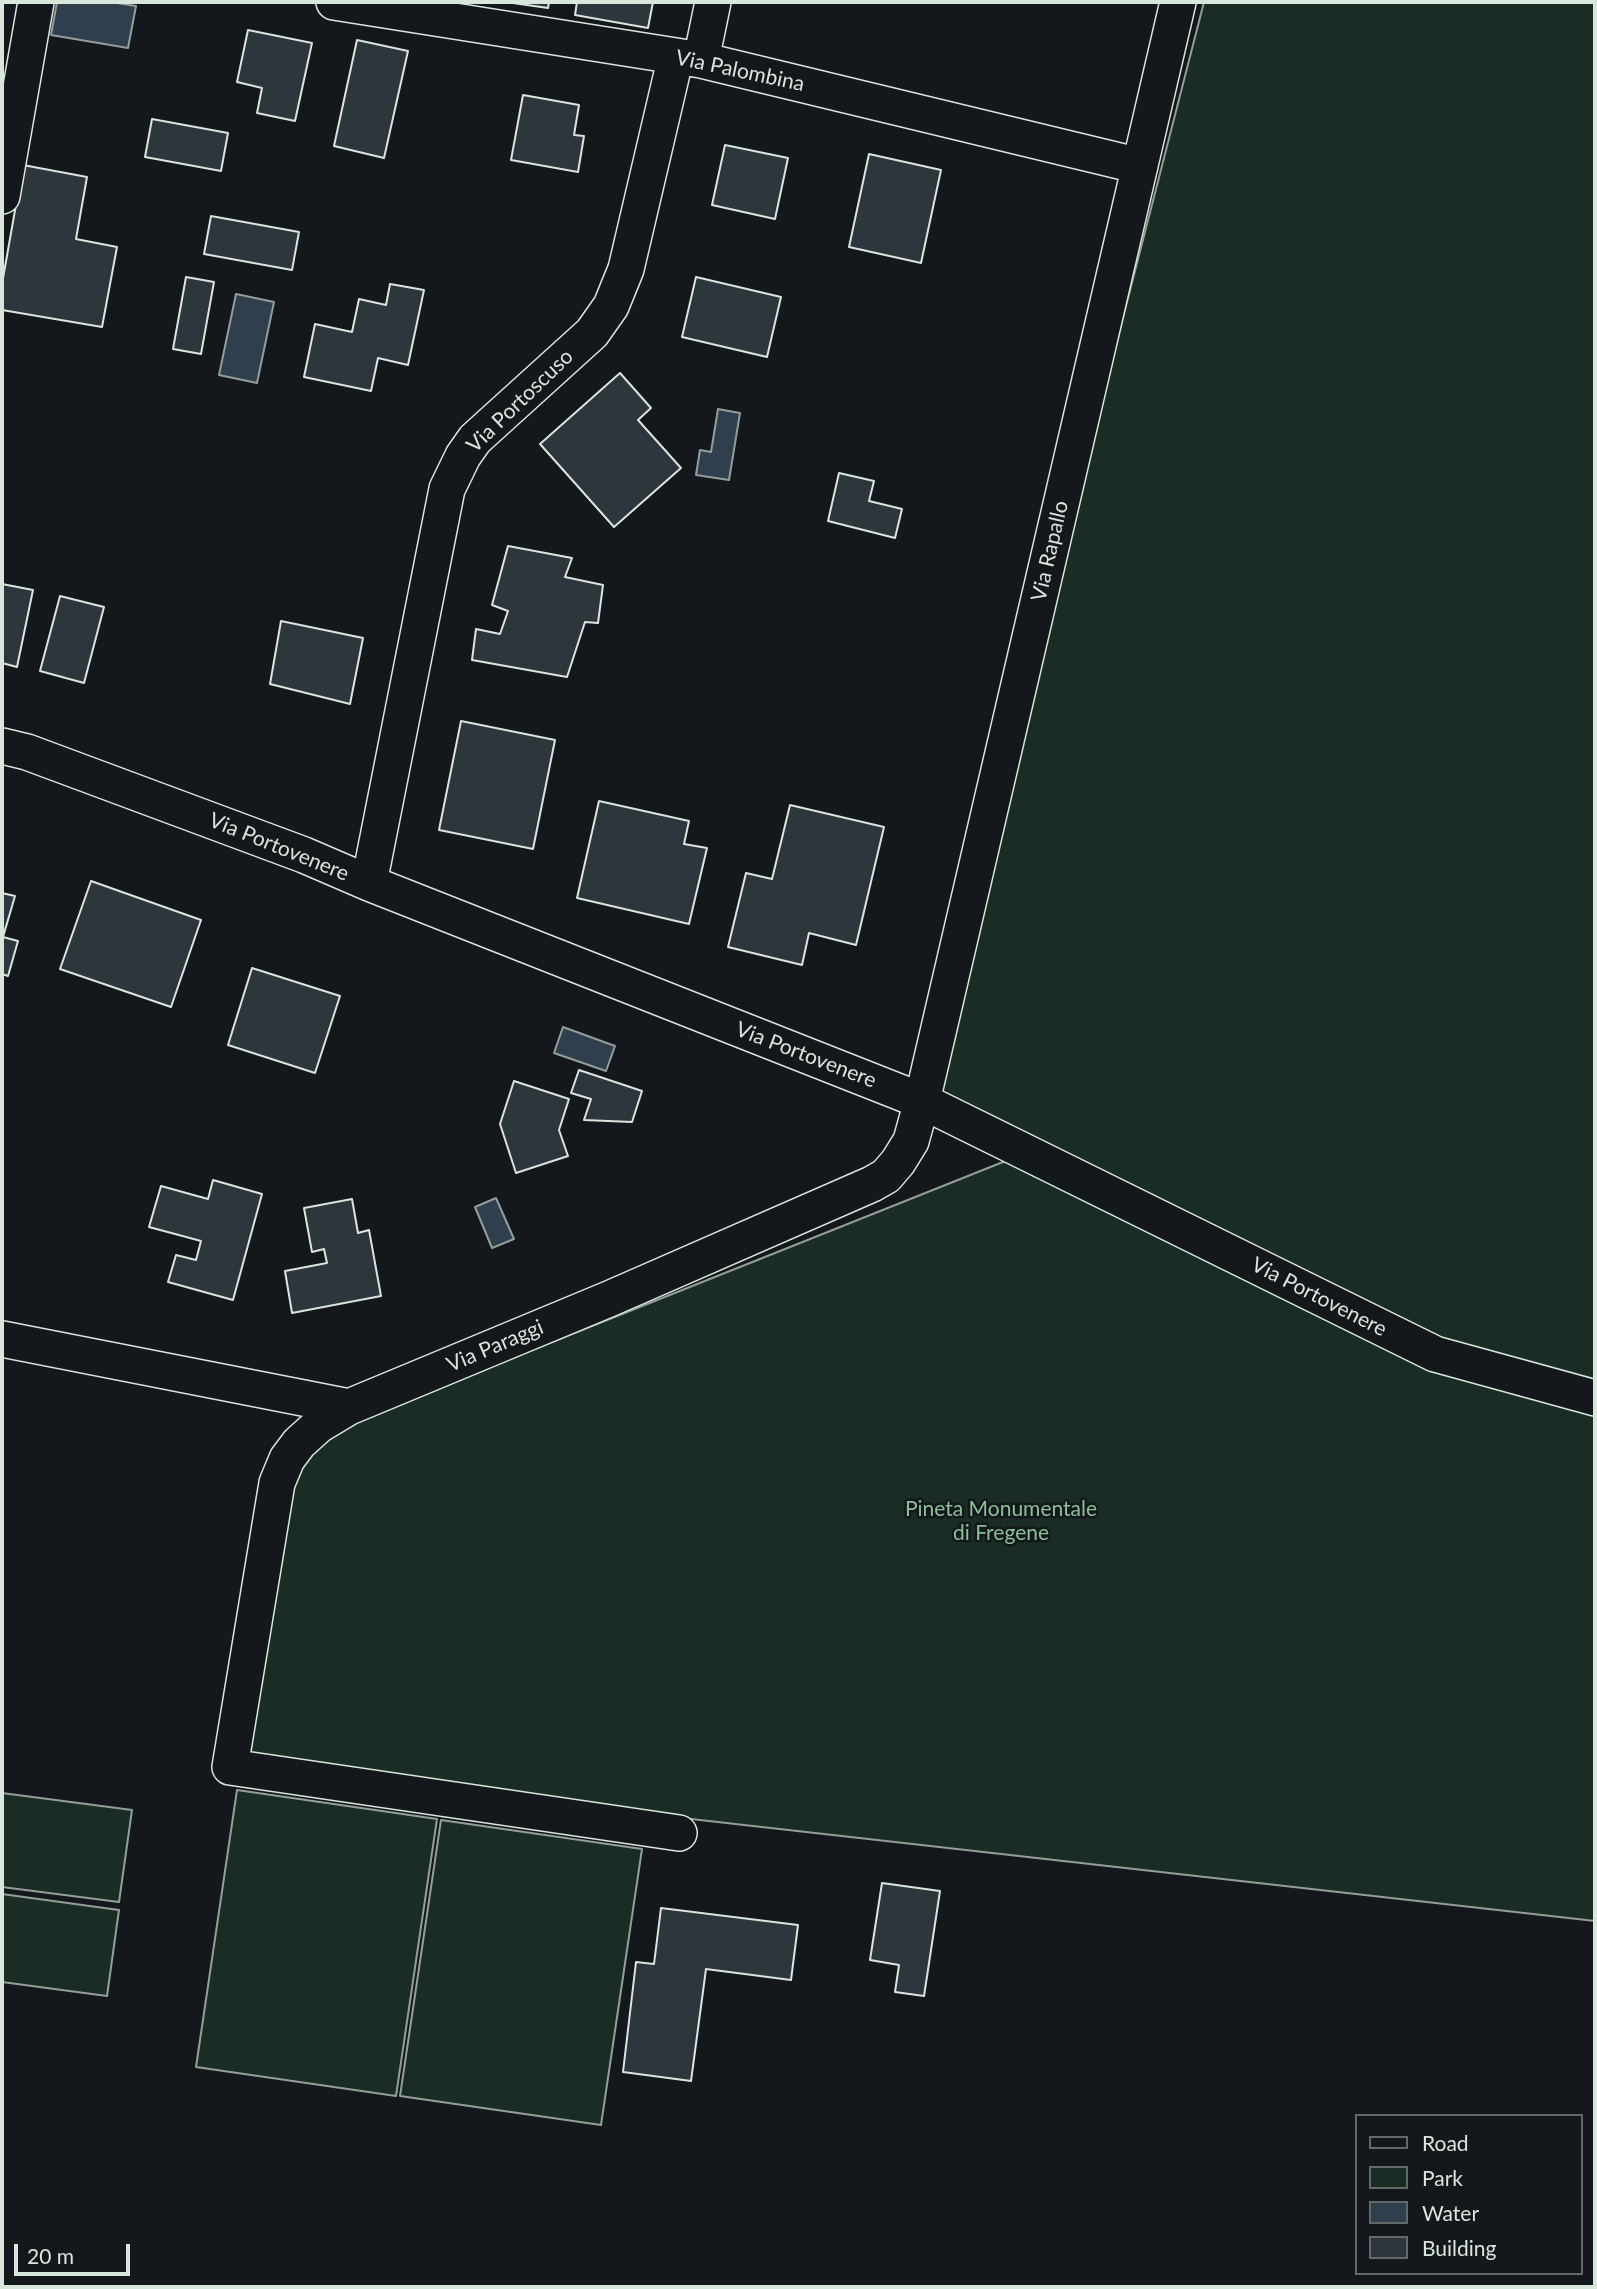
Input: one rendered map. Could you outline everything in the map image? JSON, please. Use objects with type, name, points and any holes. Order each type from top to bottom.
[{"type":"street","points":[[2,196],[36,2]]},
{"type":"street","name":"Via Palombina","points":[[334,2],[689,58],[1140,166]]},
{"type":"street","name":"Via Portoscuso","points":[[369,883],[447,489],[463,456],[475,439],[592,332],[611,306],[626,269],[689,58],[713,2]]},
{"type":"street","name":"Via Rapallo","points":[[922,1101],[1178,2]]},
{"type":"street","name":"Via Portovenere","points":[[2,746],[27,752],[304,855],[922,1101],[1435,1354],[1595,1398]]},
{"type":"street","name":"Via Paraggi","points":[[679,1833],[230,1767],[276,1483],[287,1459],[299,1443],[319,1425],[349,1407],[608,1299],[886,1176],[911,1141],[922,1101]]},
{"type":"street","points":[[2,1339],[349,1407]]},
{"type":"green space","points":[[1204,2],[1595,2],[1595,1381],[1441,1342],[922,1101]]},
{"type":"green space","name":"Pineta Monumentale di Fregene","points":[[1013,1158],[1595,1405],[1595,1921],[230,1767],[299,1443]]},
{"type":"green space","points":[[237,1790],[437,1819],[396,2096],[196,2067]]},
{"type":"green space","points":[[2,1793],[132,1810],[119,1902],[2,1887]]},
{"type":"green space","points":[[441,1820],[642,1849],[601,2125],[400,2096]]},
{"type":"green space","points":[[2,1894],[119,1910],[107,1996],[2,1982]]},
{"type":"water","points":[[57,2],[111,2],[136,6],[128,48],[51,35]]},
{"type":"water","points":[[236,294],[274,302],[257,383],[219,375]]},
{"type":"water","points":[[718,409],[740,413],[729,480],[696,475],[700,450],[711,452]]},
{"type":"water","points":[[563,1027],[615,1046],[606,1071],[554,1053]]},
{"type":"water","points":[[496,1198],[514,1239],[492,1248],[475,1207]]},
{"type":"building","points":[[506,2],[549,2],[548,8]]},
{"type":"building","points":[[577,2],[653,2],[648,28],[575,15]]},
{"type":"building","points":[[248,30],[312,43],[295,121],[257,113],[262,88],[237,82]]},
{"type":"building","points":[[357,40],[408,51],[384,158],[334,146]]},
{"type":"building","points":[[523,95],[579,105],[574,135],[584,136],[578,172],[511,160]]},
{"type":"building","points":[[152,119],[228,133],[221,171],[145,157]]},
{"type":"building","points":[[725,145],[788,158],[775,219],[712,205]]},
{"type":"building","points":[[869,154],[941,170],[921,263],[849,247]]},
{"type":"building","points":[[23,165],[87,177],[76,239],[117,247],[102,327],[2,310],[2,284]]},
{"type":"building","points":[[211,216],[299,232],[292,270],[204,254]]},
{"type":"building","points":[[186,277],[214,282],[201,354],[173,349]]},
{"type":"building","points":[[696,277],[781,297],[767,357],[682,337]]},
{"type":"building","points":[[390,284],[424,290],[408,365],[378,358],[371,391],[304,377],[315,324],[352,332],[359,299],[386,305]]},
{"type":"building","points":[[620,373],[651,408],[638,420],[681,468],[614,527],[540,444]]},
{"type":"building","points":[[839,473],[874,481],[869,501],[902,509],[895,538],[828,521]]},
{"type":"building","points":[[508,546],[572,558],[565,577],[603,585],[598,623],[585,622],[567,677],[472,660],[476,629],[500,634],[508,611],[492,605]]},
{"type":"building","points":[[2,584],[33,590],[17,667],[2,663]]},
{"type":"building","points":[[60,596],[104,607],[84,683],[40,671]]},
{"type":"building","points":[[281,621],[363,638],[350,704],[270,684]]},
{"type":"building","points":[[461,721],[555,740],[533,849],[439,830]]},
{"type":"building","points":[[599,801],[689,821],[684,844],[707,848],[689,924],[577,898]]},
{"type":"building","points":[[790,805],[884,827],[856,945],[809,933],[802,965],[728,947],[746,873],[772,879]]},
{"type":"building","points":[[91,881],[201,920],[171,1007],[60,969]]},
{"type":"building","points":[[2,893],[15,896],[3,937],[18,941],[8,976],[2,974]]},
{"type":"building","points":[[252,968],[340,996],[315,1073],[228,1045]]},
{"type":"building","points":[[579,1070],[642,1091],[632,1122],[584,1120],[591,1099],[571,1093]]},
{"type":"building","points":[[514,1081],[569,1099],[559,1130],[568,1156],[516,1173],[500,1124]]},
{"type":"building","points":[[213,1180],[262,1194],[233,1300],[168,1282],[176,1255],[196,1260],[201,1241],[149,1227],[161,1186],[208,1199]]},
{"type":"building","points":[[352,1199],[358,1233],[369,1230],[381,1296],[292,1313],[285,1271],[327,1263],[324,1249],[312,1252],[304,1208]]},
{"type":"building","points":[[882,1883],[940,1891],[924,1996],[895,1992],[899,1965],[870,1960]]},
{"type":"building","points":[[661,1908],[798,1925],[791,1980],[706,1969],[691,2081],[623,2072],[636,1962],[654,1964]]}]
